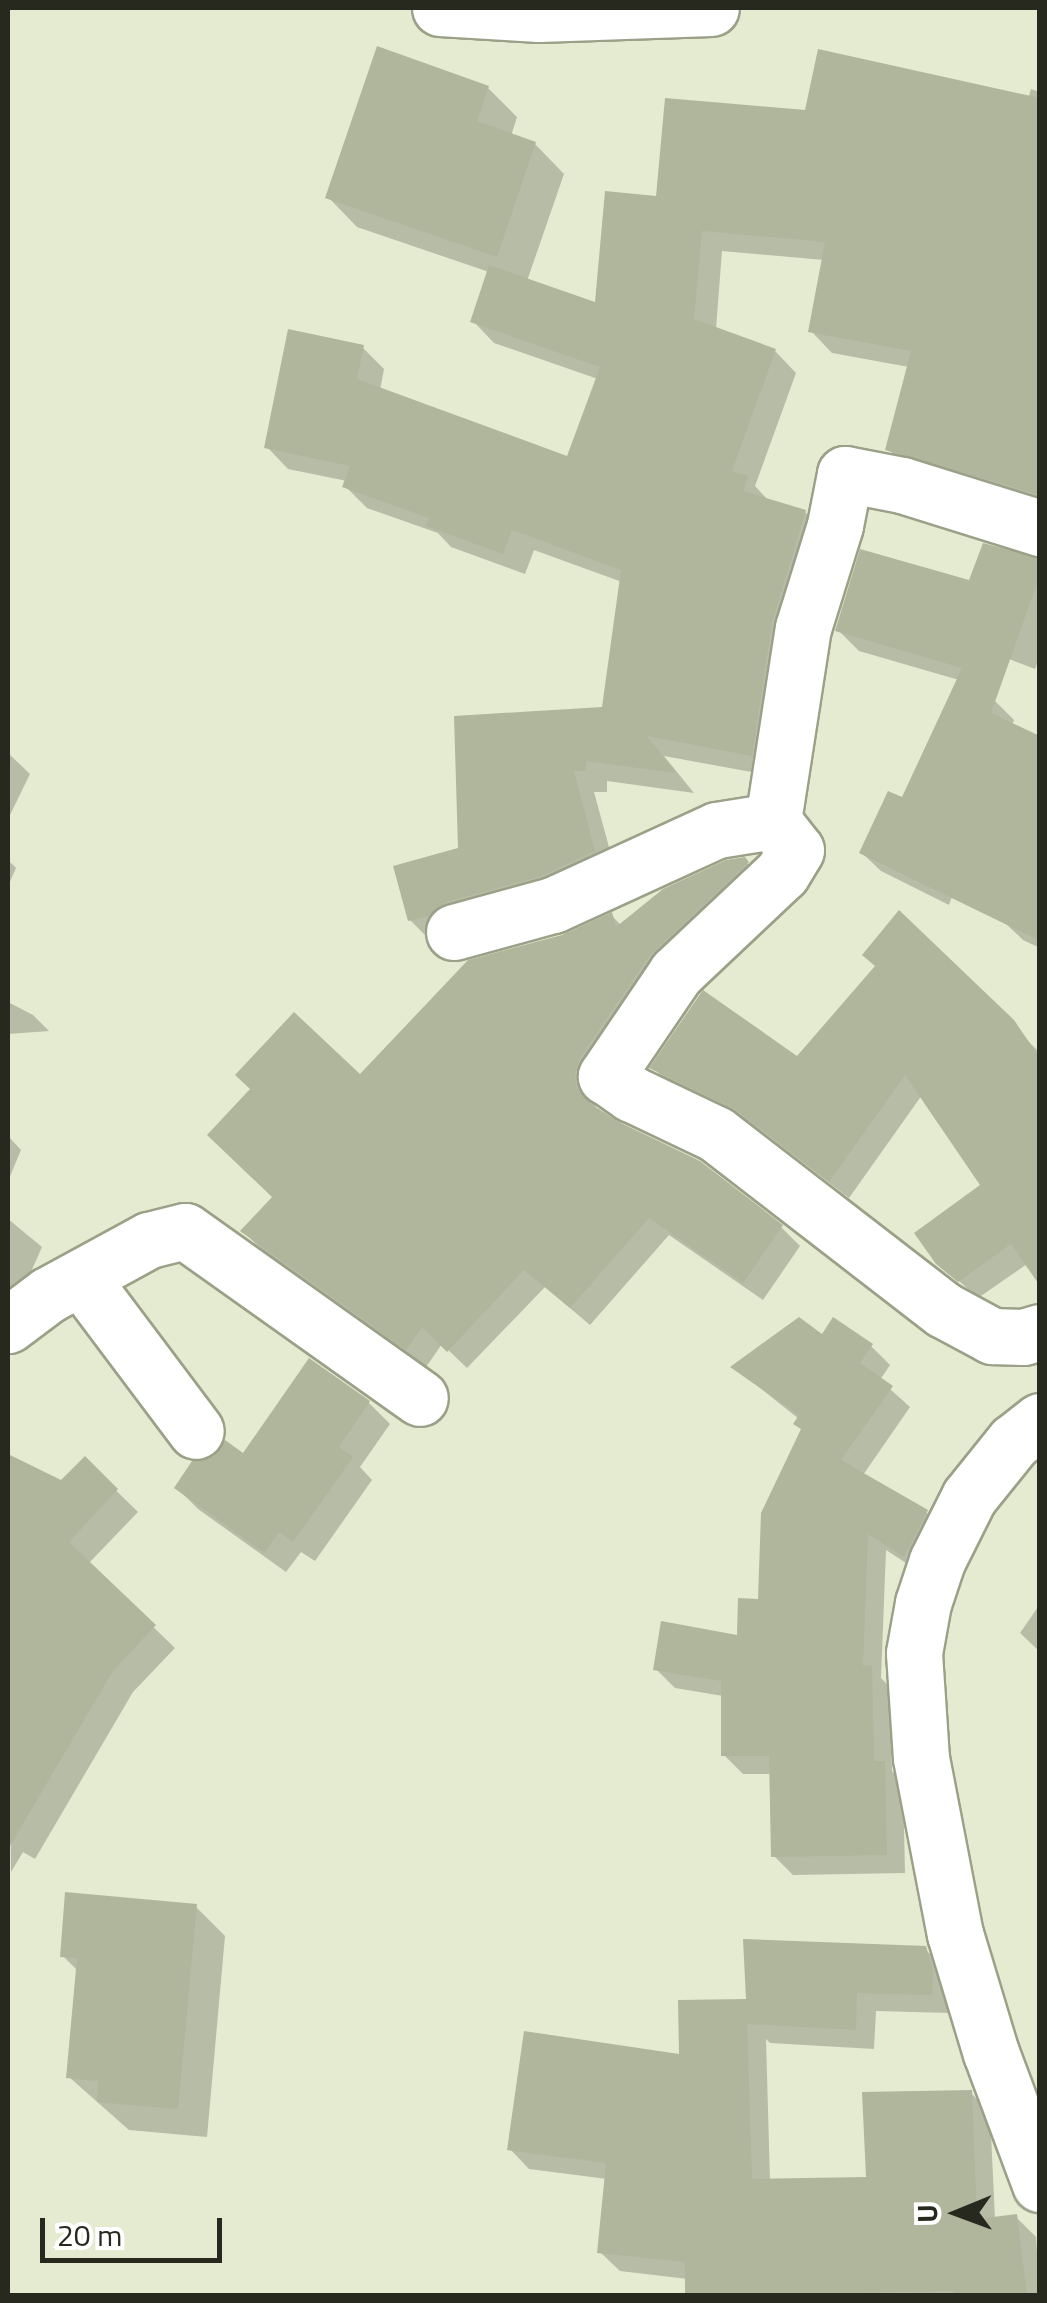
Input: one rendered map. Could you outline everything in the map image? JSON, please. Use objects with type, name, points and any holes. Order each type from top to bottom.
[{"type":"street","points":[[440,8],[539,14],[711,8]]},
{"type":"street","points":[[1040,528],[902,485],[844,474],[836,526],[803,628],[773,821],[796,850],[782,873],[676,973],[606,1076],[632,1094],[716,1134],[944,1310],[992,1336],[1024,1338],[1040,1332]]},
{"type":"street","points":[[454,932],[554,905],[717,830],[773,821]]},
{"type":"street","points":[[8,1326],[48,1295],[149,1240],[185,1230],[420,1398]]},
{"type":"street","points":[[82,1278],[196,1431]]},
{"type":"street","points":[[1040,1422],[1014,1441],[969,1497],[937,1561],[922,1603],[914,1653],[921,1758],[956,1934],[991,2053],[1040,2184]]},
{"type":"building","points":[[377,46],[489,86],[477,121],[536,142],[497,257],[325,198]]},
{"type":"building","points":[[818,49],[1040,98],[1040,495],[885,450],[911,351],[808,332],[825,242],[702,231],[694,319],[776,349],[732,471],[748,476],[743,491],[806,510],[772,623],[752,756],[647,736],[676,773],[586,761],[586,771],[574,771],[595,851],[542,876],[446,902],[428,916],[408,921],[393,866],[458,848],[454,716],[602,707],[621,570],[512,530],[503,554],[426,526],[429,518],[342,487],[350,466],[264,448],[288,329],[364,345],[357,379],[567,456],[600,367],[470,322],[489,265],[595,302],[605,191],[656,196],[665,98],[805,110]]},
{"type":"building","points":[[983,543],[1040,558],[1040,575],[991,713],[1040,736],[1040,941],[859,853],[888,791],[902,797],[962,668],[835,631],[860,549],[969,580]]},
{"type":"building","points":[[745,857],[749,862],[650,955],[580,1058],[575,1075],[577,1089],[588,1102],[619,1122],[700,1161],[783,1225],[743,1283],[649,1218],[570,1308],[524,1270],[447,1352],[422,1327],[406,1350],[240,1231],[272,1197],[207,1135],[250,1089],[235,1075],[294,1012],[360,1074],[468,960],[562,935],[612,912],[616,927],[663,889],[726,860]]},
{"type":"building","points":[[899,910],[1014,1020],[1040,1058],[1040,1286],[1011,1244],[958,1282],[936,1264],[914,1233],[980,1185],[905,1075],[829,1182],[735,1109],[649,1068],[703,990],[797,1056],[875,966],[862,955]]},
{"type":"building","points":[[799,1317],[822,1334],[833,1317],[873,1344],[860,1363],[893,1386],[841,1460],[928,1510],[904,1557],[868,1534],[863,1666],[872,1665],[874,1761],[885,1761],[887,1855],[771,1857],[769,1756],[721,1756],[721,1681],[653,1670],[661,1621],[737,1635],[738,1598],[758,1599],[761,1513],[801,1429],[793,1424],[799,1415],[730,1367]]},
{"type":"building","points":[[309,1358],[370,1401],[339,1447],[353,1457],[293,1542],[279,1532],[264,1553],[174,1488],[192,1461],[214,1456],[225,1440],[243,1453]]},
{"type":"building","points":[[8,1454],[61,1480],[85,1456],[118,1489],[69,1542],[156,1625],[113,1671],[8,1849]]},
{"type":"building","points":[[65,1892],[197,1904],[178,2109],[97,2102],[98,2081],[66,2078],[77,1958],[60,1957]]},
{"type":"building","points":[[743,1939],[926,1946],[933,1971],[932,1995],[857,1993],[856,2030],[748,2024],[747,2020],[752,2179],[866,2177],[862,2092],[972,2090],[977,2219],[1017,2214],[1027,2296],[954,2296],[953,2291],[685,2296],[685,2262],[597,2253],[606,2163],[507,2150],[524,2031],[679,2054],[678,2000],[746,1999]]}]
